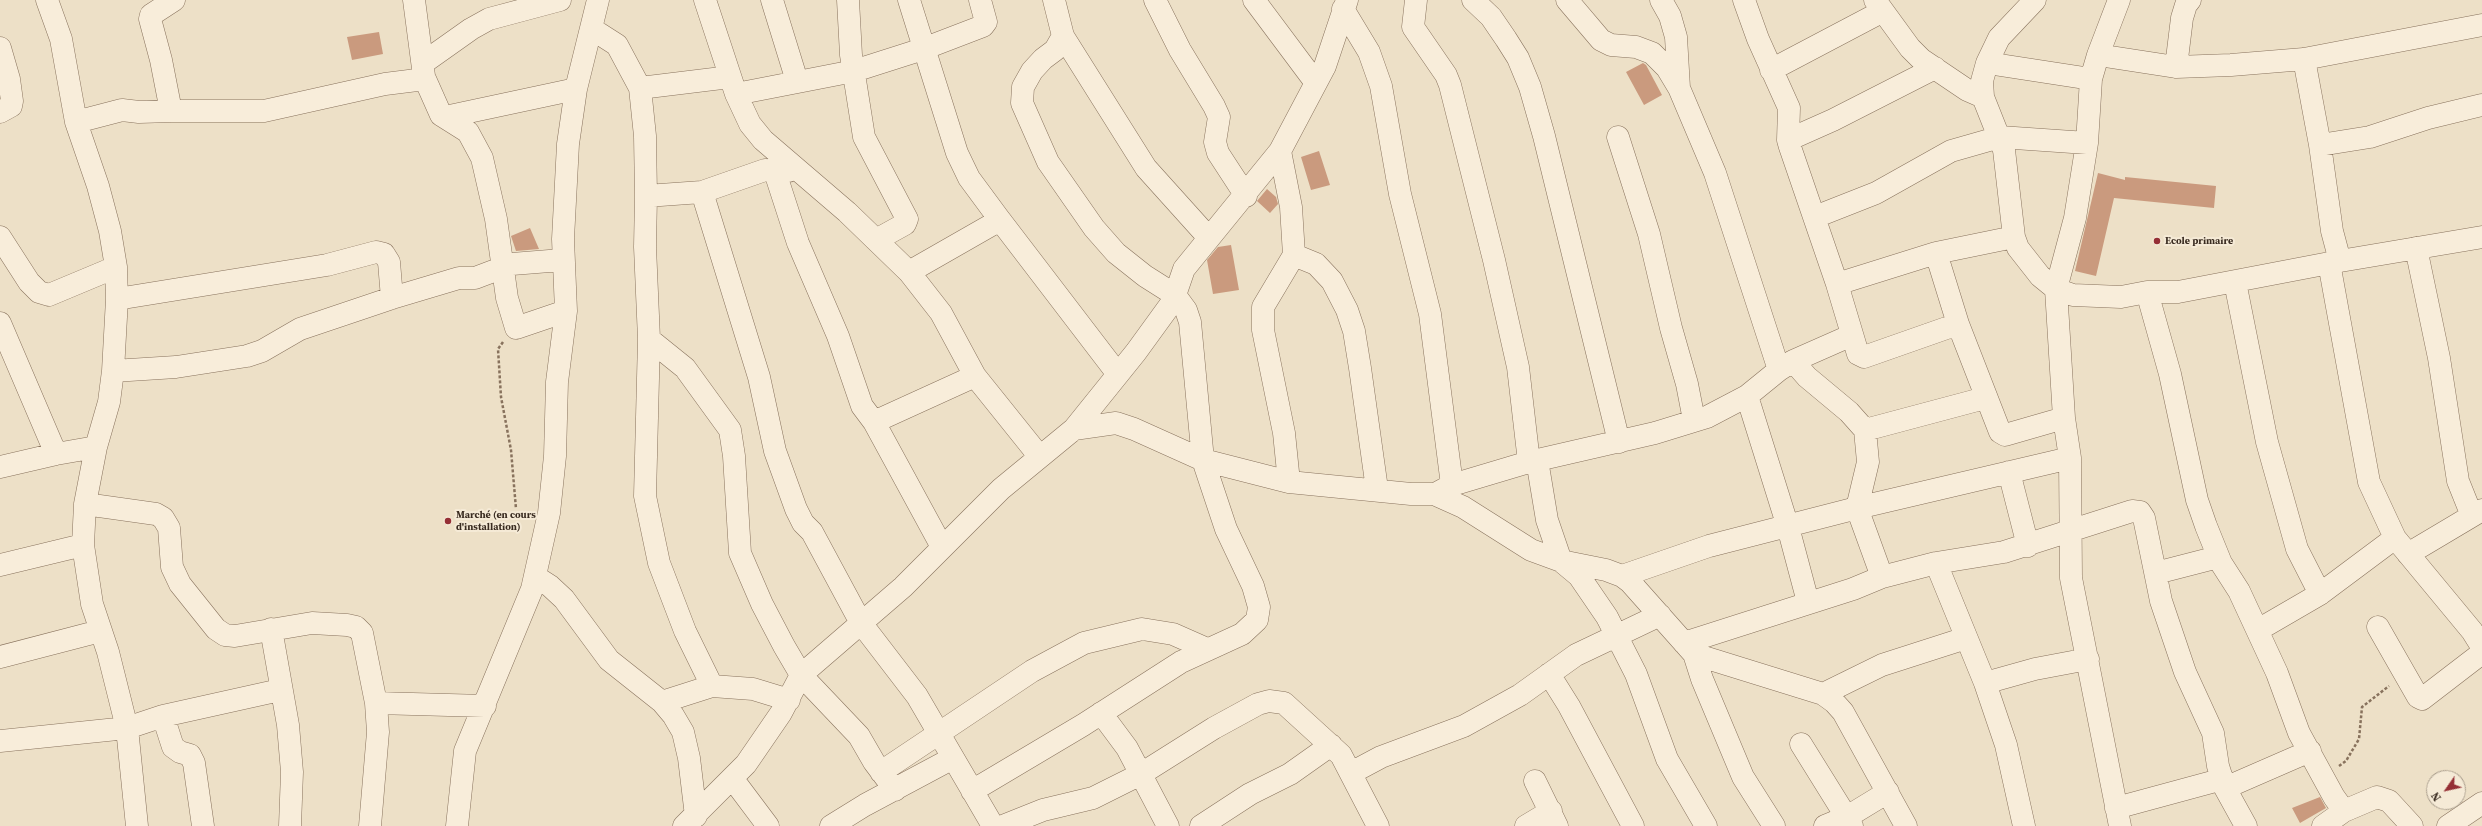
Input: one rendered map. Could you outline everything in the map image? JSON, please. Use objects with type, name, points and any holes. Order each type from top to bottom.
[{"type":"street","points":[[47,0],[61,39],[76,122],[98,186],[110,231],[116,267],[117,299],[113,371],[109,402],[96,447],[86,504],[83,545],[92,604],[108,652],[126,728],[137,826]]},
{"type":"street","points":[[171,110],[161,60],[150,19],[151,14],[172,4],[174,0]]},
{"type":"street","points":[[414,0],[424,71],[440,112],[468,132],[482,158],[496,219],[507,298],[516,328],[566,311]]},
{"type":"street","points":[[76,122],[122,110],[139,112],[171,110],[264,111],[385,84],[424,71],[471,29],[489,19],[560,0]]},
{"type":"street","points":[[457,826],[465,750],[485,706],[536,577],[551,492],[555,456],[557,382],[566,311],[562,260],[564,188],[576,89],[598,0]]},
{"type":"street","points":[[705,0],[733,85],[750,124],[763,140],[876,240],[909,272],[941,313],[975,376],[1040,457]]},
{"type":"street","points":[[772,0],[797,81]]},
{"type":"street","points":[[848,0],[854,71],[864,137],[907,219],[905,224],[876,240]]},
{"type":"street","points":[[909,0],[957,153],[969,178],[1117,373]]},
{"type":"street","points":[[640,88],[797,81],[854,71],[924,49],[982,26],[986,22],[980,0]]},
{"type":"street","points":[[1054,0],[1063,36],[1146,168],[1209,238]]},
{"type":"street","points":[[1155,0],[1180,50],[1214,106],[1219,117],[1215,142],[1218,152],[1246,196]]},
{"type":"street","points":[[1254,0],[1316,83]]},
{"type":"street","points":[[1416,0],[1413,28],[1448,80],[1496,267],[1518,367],[1533,461],[1547,520],[1561,561],[1579,576],[1600,604],[1636,674],[1667,758],[1706,826]]},
{"type":"street","points":[[1473,0],[1490,17],[1506,39],[1518,58],[1530,87],[1544,136],[1619,442]]},
{"type":"street","points":[[1567,0],[1601,40],[1611,46],[1636,47],[1652,53],[1667,68],[1679,88],[1715,173],[1786,366],[1807,377],[1850,412],[1864,430],[1868,462],[1857,508],[1882,577]]},
{"type":"street","points":[[1661,0],[1670,16],[1676,37],[1679,88]]},
{"type":"street","points":[[1745,0],[1772,70],[1789,108],[1788,140],[1837,284],[1858,354],[1864,357],[1958,324]]},
{"type":"street","points":[[2035,0],[2006,27],[1998,38],[1987,63],[1982,81],[1982,97],[2000,137],[2004,150],[2014,237],[2026,259],[2040,276],[2056,290],[2073,295],[2121,297],[2147,292],[2178,292],[2335,262],[2482,237]]},
{"type":"street","points":[[2119,0],[2098,55],[2091,79],[2087,143],[2074,218],[2056,290],[2064,418],[2070,458],[2071,578],[2118,817],[2224,784],[2310,751]]},
{"type":"street","points":[[2176,67],[2182,18],[2186,4],[2190,0]]},
{"type":"street","points":[[690,821],[746,764],[789,700],[801,675],[903,587],[942,546],[966,526],[1001,490],[1074,429],[1173,301],[1184,269],[1246,196],[1280,151],[1316,83],[1332,48],[1345,5]]},
{"type":"street","points":[[1345,5],[1369,52],[1381,86],[1400,194],[1430,314],[1443,490],[1462,507],[1531,550],[1561,561],[1606,570],[1622,576],[1630,582],[1689,648],[1743,777],[1774,826]]},
{"type":"street","points":[[1772,70],[1879,5],[1910,48],[1935,68],[1967,90],[1982,97]]},
{"type":"street","points":[[2098,55],[2176,67],[2231,65],[2304,59],[2482,25]]},
{"type":"street","points":[[592,29],[617,45],[640,88],[645,136],[645,246],[649,339],[645,496],[649,521],[660,563],[680,618],[712,686]]},
{"type":"street","points":[[972,791],[1181,662],[1242,634],[1257,620],[1259,607],[1254,586],[1226,529],[1203,460],[1190,322],[1186,310],[1175,295],[1145,276],[1122,258],[1094,228],[1048,162],[1022,103],[1023,87],[1029,77],[1043,59],[1055,50],[1063,36]]},
{"type":"street","points":[[0,48],[10,78],[12,101],[11,106],[0,112]]},
{"type":"street","points":[[2304,59],[2305,76],[2320,145],[2335,262],[2369,482],[2402,546],[2482,647]]},
{"type":"street","points":[[1987,63],[2091,79]]},
{"type":"street","points":[[1788,140],[1847,114],[1935,68]]},
{"type":"street","points":[[445,117],[576,89]]},
{"type":"street","points":[[2320,145],[2370,137],[2428,118],[2482,105]]},
{"type":"street","points":[[1618,137],[1649,234],[1671,328],[1687,384],[1694,420]]},
{"type":"street","points":[[1815,217],[1876,193],[1951,151],[2000,137],[2087,143]]},
{"type":"street","points":[[1280,151],[1291,207],[1294,255],[1263,307],[1263,330],[1284,433],[1289,482]]},
{"type":"street","points":[[646,196],[702,192],[765,170],[774,169],[800,173]]},
{"type":"street","points":[[774,169],[798,244],[838,336],[862,406],[874,422],[942,546]]},
{"type":"street","points":[[702,192],[759,377],[778,462],[800,516],[812,532],[860,623],[917,696],[993,826]]},
{"type":"street","points":[[909,272],[1000,220]]},
{"type":"street","points":[[0,237],[29,282],[39,292],[49,295],[116,267]]},
{"type":"street","points":[[1837,284],[1936,253],[2014,237]]},
{"type":"street","points":[[2258,630],[2402,546],[2477,513],[2458,481],[2439,358],[2416,248]]},
{"type":"street","points":[[117,299],[327,265],[376,252],[384,254],[389,262],[392,298]]},
{"type":"street","points":[[1936,253],[1958,324],[1985,398],[2000,432],[2006,435],[2064,418]]},
{"type":"street","points":[[1294,255],[1316,264],[1332,281],[1347,310],[1354,331],[1377,489]]},
{"type":"street","points":[[113,371],[176,367],[247,356],[262,351],[300,329],[392,298],[459,278],[475,278],[490,274],[502,266],[562,260]]},
{"type":"street","points":[[2235,282],[2266,442],[2297,549],[2320,594]]},
{"type":"street","points":[[2147,292],[2170,374],[2197,500],[2218,557],[2239,591],[2258,630],[2277,673],[2299,733],[2344,811]]},
{"type":"street","points":[[0,323],[56,454]]},
{"type":"street","points":[[1074,429],[1116,423],[1134,429],[1203,460],[1289,482],[1377,489],[1411,494],[1443,490],[1533,461],[1619,442],[1707,417],[1747,396],[1786,366],[1852,335]]},
{"type":"street","points":[[649,339],[685,368],[730,430],[734,456],[740,553],[762,604],[801,675],[859,736],[881,772],[895,790]]},
{"type":"street","points":[[874,422],[975,376]]},
{"type":"street","points":[[1747,396],[1788,527],[1808,602]]},
{"type":"street","points":[[1864,430],[1985,398]]},
{"type":"street","points":[[0,467],[56,454],[96,447]]},
{"type":"street","points":[[1622,576],[1709,546],[1788,527],[1857,508],[2070,458]]},
{"type":"street","points":[[2009,472],[2028,546]]},
{"type":"street","points":[[86,504],[156,514],[164,518],[169,528],[172,567],[180,584],[216,629],[225,635],[235,636],[312,623],[356,628],[362,633],[376,703],[378,732],[370,826]]},
{"type":"street","points":[[1689,648],[1808,602],[1853,589],[1882,577],[1936,563],[2004,552],[2028,546],[2132,511],[2140,512],[2144,518],[2161,602],[2185,672],[2213,733],[2224,784],[2246,826]]},
{"type":"street","points":[[0,565],[83,545]]},
{"type":"street","points":[[2156,573],[2218,557]]},
{"type":"street","points":[[1936,563],[1985,683],[2006,745],[2024,826]]},
{"type":"street","points":[[536,577],[550,586],[564,599],[609,660],[662,702],[683,732],[689,758],[690,821]]},
{"type":"street","points":[[1351,773],[1381,757],[1464,726],[1520,696],[1576,655],[1660,615]]},
{"type":"street","points":[[2378,627],[2418,697],[2422,699],[2482,653]]},
{"type":"street","points":[[271,629],[280,690],[288,725],[292,772],[290,826]]},
{"type":"street","points":[[881,772],[1047,662],[1084,643],[1142,629],[1173,634],[1207,649]]},
{"type":"street","points":[[0,657],[100,631]]},
{"type":"street","points":[[1823,694],[1882,665],[1966,638]]},
{"type":"street","points":[[1689,648],[1823,694],[1843,712],[1867,758],[1888,792],[1906,826]]},
{"type":"street","points":[[1985,683],[2035,669],[2088,659]]},
{"type":"street","points":[[1549,674],[1569,706],[1633,826]]},
{"type":"street","points":[[662,702],[712,686],[753,689],[789,700]]},
{"type":"street","points":[[0,741],[126,728],[163,716],[280,690]]},
{"type":"street","points":[[1002,826],[1043,810],[1093,798],[1141,774],[1214,728],[1258,704],[1269,701],[1284,703],[1341,755],[1376,826]]},
{"type":"street","points":[[376,703],[485,706]]},
{"type":"street","points":[[1100,713],[1127,748],[1168,826]]},
{"type":"street","points":[[163,716],[173,747],[180,752],[190,755],[194,763],[203,826]]},
{"type":"street","points":[[1801,744],[1850,821]]},
{"type":"street","points":[[1201,826],[1250,794],[1290,774],[1331,745]]},
{"type":"street","points":[[831,826],[953,758]]},
{"type":"street","points":[[732,778],[768,826]]},
{"type":"street","points":[[1526,826],[1554,819],[1535,781]]},
{"type":"street","points":[[1824,826],[1850,821],[1888,792]]},
{"type":"street","points":[[2323,826],[2344,811],[2377,797],[2389,801],[2412,826]]},
{"type":"street","points":[[2448,826],[2482,803]]},
{"type":"path","points":[[516,328],[513,335],[502,342],[498,350],[502,397],[511,450],[516,509]]},
{"type":"path","points":[[2323,777],[2346,761],[2359,739],[2362,729],[2362,707],[2406,674]]},
{"type":"building","points":[[379,32],[383,54],[352,60],[347,37]]},
{"type":"building","points":[[1643,63],[1646,65],[1662,95],[1644,105],[1626,72]]},
{"type":"building","points":[[1319,151],[1330,185],[1311,190],[1301,157]]},
{"type":"building","points":[[2098,173],[2125,180],[2125,177],[2216,186],[2214,208],[2114,198],[2096,276],[2075,271]]},
{"type":"building","points":[[1267,189],[1276,197],[1278,204],[1270,213],[1257,201]]},
{"type":"building","points":[[530,228],[539,249],[516,251],[511,236]]},
{"type":"building","points":[[1231,245],[1239,290],[1213,294],[1207,260],[1218,247]]},
{"type":"building","points":[[2320,797],[2326,808],[2300,823],[2292,808]]},
{"type":"place","name":"Ecole primaire","points":[[2157,241]]},
{"type":"place","name":"Marché (en cours d'installation)","points":[[448,521]]}]
